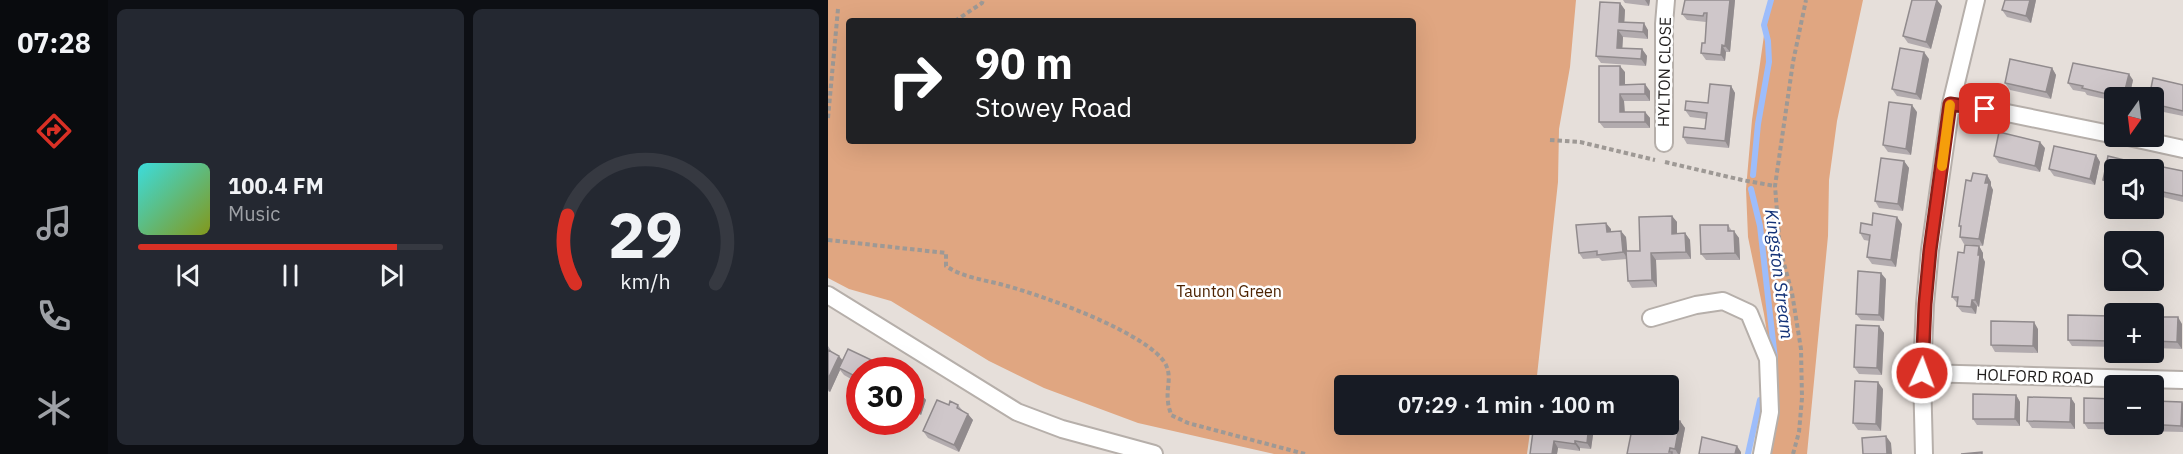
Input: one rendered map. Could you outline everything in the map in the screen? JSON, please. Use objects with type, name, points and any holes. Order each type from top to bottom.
[{"type":"street","name":"HYLTON CLOSE","points":[[1664,143],[1666,0]]},
{"type":"street","points":[[1924,454],[1922,373],[1930,250],[1950,104],[1976,0]]},
{"type":"street","points":[[1950,104],[2104,133]]},
{"type":"street","points":[[2164,145],[2183,149]]},
{"type":"street","points":[[828,295],[1017,412],[1062,429],[1154,454]]},
{"type":"street","points":[[1651,318],[1696,305],[1723,301],[1749,313],[1768,359],[1770,411],[1762,454]]},
{"type":"street","name":"HOLFORD ROAD","points":[[1922,373],[2183,380]]},
{"type":"path","points":[[960,18],[983,0]]},
{"type":"path","points":[[1793,454],[1800,432],[1802,398],[1800,350],[1792,293],[1780,249],[1775,186],[1793,62],[1806,0]]},
{"type":"path","points":[[828,118],[838,9]]},
{"type":"path","points":[[828,240],[946,253],[946,266],[957,274],[1042,296],[1095,318],[1150,347],[1164,362],[1170,376],[1167,401],[1171,415],[1188,423],[1305,454]]},
{"type":"green space","name":"Taunton Green","points":[[828,0],[1576,0],[1570,67],[1559,129],[1558,182],[1537,375],[1334,375],[1334,435],[1530,435],[1527,454],[1274,454],[1138,423],[1044,388],[989,361],[891,301],[849,289],[828,278]]},
{"type":"green space","points":[[1769,0],[1863,0],[1837,121],[1829,180],[1828,236],[1807,454],[1770,454],[1778,403],[1764,314],[1748,237],[1746,189],[1752,120]]},
{"type":"building","points":[[1685,0],[1730,0],[1725,46],[1722,45],[1721,55],[1701,53],[1702,43],[1705,43],[1707,13],[1703,16],[1682,14]]},
{"type":"building","points":[[1912,0],[1937,0],[1926,42],[1903,36]]},
{"type":"building","points":[[2005,0],[2030,0],[2026,16],[2002,10]]},
{"type":"building","points":[[1600,2],[1620,3],[1619,22],[1644,23],[1643,32],[1618,30],[1617,48],[1642,49],[1641,59],[1596,56]]},
{"type":"building","points":[[1900,48],[1924,52],[1916,94],[1892,89]]},
{"type":"building","points":[[2010,59],[2052,68],[2046,92],[2005,83]]},
{"type":"building","points":[[2073,63],[2129,74],[2126,87],[2104,87],[2104,93],[2068,83]]},
{"type":"building","points":[[1599,66],[1620,66],[1620,85],[1645,84],[1645,94],[1620,94],[1620,112],[1645,112],[1645,122],[1599,122]]},
{"type":"building","points":[[2153,78],[2183,85],[2183,111],[2164,106],[2164,87],[2151,87]]},
{"type":"building","points":[[1710,84],[1731,86],[1725,141],[1683,137],[1684,127],[1705,129],[1707,113],[1685,110],[1686,101],[1708,103]]},
{"type":"building","points":[[1889,102],[1912,105],[1906,149],[1883,145]]},
{"type":"building","points":[[1999,132],[2040,142],[2035,166],[1994,156]]},
{"type":"building","points":[[2054,146],[2096,155],[2090,179],[2049,169]]},
{"type":"building","points":[[1881,158],[1904,161],[1898,204],[1875,201]]},
{"type":"building","points":[[2164,167],[2183,171],[2183,196],[2164,192]]},
{"type":"building","points":[[1973,173],[1987,175],[1985,183],[1989,183],[1979,239],[1960,237],[1961,226],[1959,226],[1966,180],[1971,181]]},
{"type":"building","points":[[1873,213],[1897,217],[1891,260],[1867,257],[1870,235],[1860,233],[1861,223],[1872,225]]},
{"type":"building","points":[[1672,216],[1672,234],[1685,233],[1686,252],[1651,253],[1652,280],[1628,281],[1626,251],[1640,251],[1639,217]]},
{"type":"building","points":[[1606,223],[1607,232],[1621,231],[1623,252],[1597,255],[1597,251],[1579,253],[1576,225]]},
{"type":"building","points":[[1700,225],[1728,225],[1728,231],[1734,231],[1735,253],[1701,254]]},
{"type":"building","points":[[1965,245],[1979,246],[1978,255],[1980,255],[1975,300],[1972,300],[1971,307],[1957,306],[1958,297],[1952,297],[1958,252],[1964,253]]},
{"type":"building","points":[[1858,271],[1881,273],[1879,315],[1856,314]]},
{"type":"building","points":[[2068,315],[2104,316],[2104,341],[2068,340]]},
{"type":"building","points":[[2164,317],[2178,317],[2177,342],[2164,341]]},
{"type":"building","points":[[1991,321],[2034,322],[2033,346],[1991,345]]},
{"type":"building","points":[[1856,325],[1879,326],[1877,368],[1854,367]]},
{"type":"building","points":[[848,349],[865,357],[846,357],[846,372],[839,368]]},
{"type":"building","points":[[828,350],[839,356],[828,379]]},
{"type":"building","points":[[1855,381],[1878,382],[1876,424],[1853,423]]},
{"type":"building","points":[[1973,394],[2016,395],[2015,419],[1973,419]]},
{"type":"building","points":[[2028,397],[2071,398],[2070,422],[2027,421]]},
{"type":"building","points":[[2084,398],[2104,399],[2104,423],[2084,423]]},
{"type":"building","points":[[937,400],[949,405],[950,401],[968,414],[954,445],[924,431]]},
{"type":"building","points":[[2164,401],[2182,402],[2181,426],[2164,425]]},
{"type":"building","points":[[1533,435],[1588,435],[1587,443],[1554,441],[1552,454],[1530,454]]},
{"type":"building","points":[[1631,435],[1678,435],[1675,449],[1670,448],[1669,452],[1672,454],[1627,454]]},
{"type":"building","points":[[1886,436],[1887,454],[1863,454],[1862,438]]},
{"type":"building","points":[[1702,437],[1737,446],[1735,454],[1699,454]]},
{"type":"waterway","name":"Kingston Stream","points":[[1753,175],[1758,124],[1769,62],[1768,41],[1764,25],[1771,0]]},
{"type":"waterway","name":"Kingston Stream","points":[[1751,189],[1760,226],[1775,359]]},
{"type":"waterway","name":"Kingston Stream","points":[[1748,454],[1760,400]]},
{"type":"slow traffic","points":[[1942,166],[1950,105]]},
{"type":"route","points":[[1922,373],[1930,250],[1950,104],[1985,109]]}]
